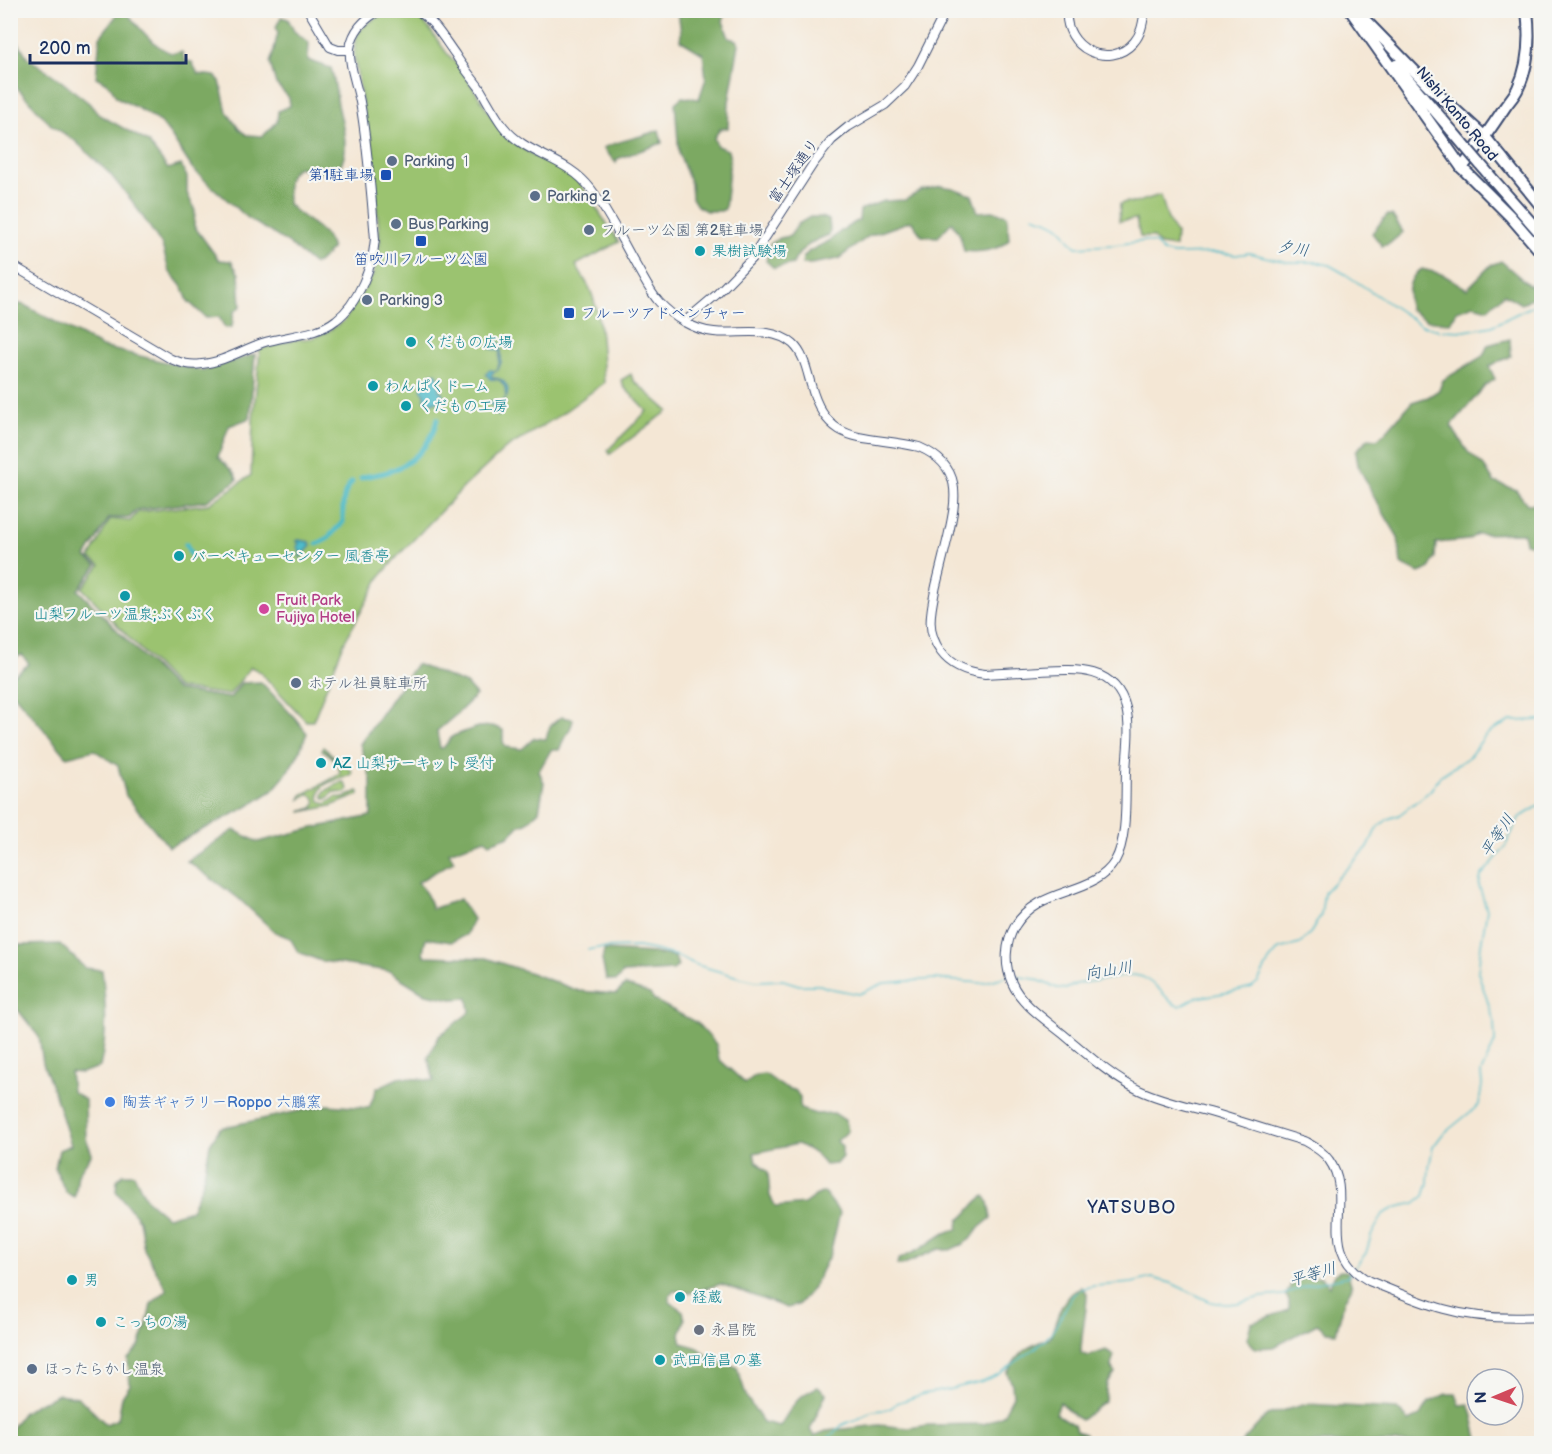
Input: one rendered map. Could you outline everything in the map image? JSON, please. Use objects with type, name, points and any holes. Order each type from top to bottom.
[{"type":"highway","points":[[1462,168],[1518,89],[1527,51],[1529,26],[1527,10]]},
{"type":"highway","points":[[1352,11],[1485,137],[1542,207]]},
{"type":"highway","points":[[1352,11],[1462,168],[1510,216],[1542,253]]},
{"type":"highway","name":"Nishi Kanto Road","points":[[1352,11],[1542,236]]},
{"type":"street","points":[[308,10],[330,47],[350,50]]},
{"type":"street","points":[[10,264],[171,359],[191,365],[223,359],[264,342],[318,330],[338,319],[351,304],[365,281],[371,264],[375,239],[366,149],[350,50],[358,28],[366,19],[381,10]]},
{"type":"street","points":[[416,10],[428,19],[444,39],[499,121],[511,135],[532,149],[569,167],[584,180],[653,294],[672,313],[684,322],[702,330],[770,333],[786,339],[801,355],[817,405],[834,428],[855,436],[919,447],[943,463],[952,480],[955,499],[930,618],[934,642],[949,661],[965,670],[985,674],[1089,671],[1105,679],[1118,692],[1124,702],[1128,727],[1125,811],[1120,850],[1107,872],[1096,880],[1042,900],[1031,908],[1016,926],[1008,947],[1008,972],[1012,983],[1023,998],[1037,1013],[1123,1081],[1157,1097],[1304,1141],[1322,1152],[1329,1159],[1337,1177],[1342,1253],[1347,1264],[1369,1281],[1444,1309],[1506,1318],[1542,1317]]},
{"type":"street","name":"富士塚通り","points":[[684,322],[716,295],[752,258],[813,164],[832,140],[885,105],[905,86],[918,66],[946,10]]},
{"type":"street","points":[[1067,10],[1068,27],[1077,44],[1094,54],[1103,55],[1115,54],[1135,42],[1142,29],[1145,10]]},
{"type":"green space","points":[[120,11],[125,11],[146,35],[166,51],[182,52],[185,61],[192,62],[198,74],[215,76],[220,81],[227,112],[239,129],[247,135],[263,136],[277,122],[278,111],[290,106],[289,98],[276,84],[270,63],[278,33],[276,27],[281,17],[288,19],[294,31],[309,43],[308,60],[331,68],[345,137],[344,156],[341,164],[335,170],[315,173],[299,167],[291,174],[288,188],[288,204],[325,235],[332,249],[318,263],[313,264],[288,243],[249,219],[192,168],[161,123],[116,97],[108,85],[96,77],[100,37]]},
{"type":"green space","points":[[396,11],[419,18],[428,27],[461,69],[508,139],[577,179],[619,242],[576,265],[590,289],[597,312],[604,383],[557,417],[505,449],[464,487],[396,558],[380,577],[344,643],[313,721],[306,721],[259,671],[251,667],[229,695],[177,688],[82,588],[100,565],[90,558],[110,519],[130,521],[138,512],[209,504],[251,475],[253,420],[260,349],[312,338],[327,332],[344,321],[372,277],[380,241],[373,166],[354,56],[355,43],[366,25],[377,17]]},
{"type":"green space","points":[[678,11],[727,11],[723,21],[729,38],[737,40],[739,44],[729,102],[728,128],[720,129],[714,138],[717,146],[728,150],[730,159],[725,209],[721,211],[706,211],[697,206],[692,198],[691,184],[679,154],[675,103],[682,97],[699,99],[706,78],[703,54],[680,40]]},
{"type":"green space","points":[[10,25],[28,58],[89,103],[98,114],[148,142],[168,169],[181,165],[187,177],[187,193],[195,211],[194,226],[219,260],[231,261],[239,274],[241,306],[234,312],[232,327],[225,328],[219,317],[206,318],[188,301],[183,288],[169,271],[162,245],[132,201],[110,174],[74,140],[51,125],[11,81]]},
{"type":"green space","points":[[659,130],[662,143],[617,159],[616,163],[603,148],[645,135]]},
{"type":"green space","points":[[941,186],[972,195],[978,212],[993,211],[1007,215],[1009,239],[1000,246],[988,250],[964,251],[960,235],[952,222],[938,237],[922,236],[911,221],[869,236],[838,259],[802,264],[803,258],[809,251],[829,241],[859,220],[860,210],[883,201],[905,200],[922,190]]},
{"type":"green space","points":[[1160,195],[1168,220],[1176,233],[1175,247],[1160,245],[1152,237],[1140,237],[1136,219],[1119,221],[1120,204],[1135,203]]},
{"type":"green space","points":[[1387,215],[1392,215],[1403,232],[1389,244],[1382,246],[1372,233]]},
{"type":"green space","points":[[810,217],[829,220],[829,235],[808,246],[793,264],[774,268],[766,261],[770,244],[780,238],[790,236],[798,224]]},
{"type":"green space","points":[[1501,261],[1530,286],[1541,275],[1541,296],[1533,297],[1521,304],[1504,294],[1488,309],[1474,305],[1457,311],[1450,323],[1426,320],[1409,309],[1408,292],[1411,282],[1422,269],[1442,274],[1467,289],[1491,265]]},
{"type":"green space","points":[[11,302],[24,305],[102,347],[203,371],[255,354],[250,418],[229,426],[218,457],[235,474],[237,480],[207,501],[137,510],[129,518],[109,518],[86,557],[97,565],[78,590],[176,690],[230,698],[241,683],[261,682],[307,733],[298,755],[272,791],[247,807],[169,847],[126,796],[118,766],[94,750],[67,757],[12,692],[11,677],[29,664],[22,655],[11,659]]},
{"type":"green space","points":[[1510,339],[1511,356],[1489,366],[1495,379],[1485,386],[1451,426],[1468,452],[1484,466],[1494,482],[1516,490],[1527,504],[1541,503],[1541,544],[1525,543],[1523,533],[1477,534],[1468,540],[1436,543],[1435,558],[1429,569],[1419,573],[1401,564],[1398,537],[1358,465],[1356,451],[1369,438],[1377,439],[1385,433],[1412,402],[1428,397],[1439,390],[1443,380],[1483,356],[1488,345]]},
{"type":"green space","points":[[631,374],[633,380],[668,411],[610,454],[608,450],[647,411],[624,387],[621,380]]},
{"type":"green space","points":[[416,664],[466,684],[476,695],[437,731],[440,748],[443,748],[453,736],[478,727],[493,726],[503,730],[503,742],[506,747],[522,749],[534,738],[546,739],[550,726],[561,717],[573,719],[559,750],[551,750],[539,771],[544,783],[539,811],[509,836],[490,843],[485,839],[449,852],[454,861],[418,882],[427,895],[432,909],[460,899],[473,919],[466,935],[451,942],[426,938],[423,952],[425,956],[486,958],[579,991],[616,994],[625,985],[650,994],[654,1000],[697,1023],[716,1044],[719,1059],[745,1083],[756,1075],[765,1074],[782,1086],[796,1091],[800,1098],[800,1109],[816,1114],[834,1113],[846,1121],[848,1131],[837,1141],[842,1147],[842,1157],[836,1164],[825,1165],[816,1154],[798,1144],[754,1153],[756,1161],[768,1172],[770,1196],[776,1207],[804,1204],[824,1192],[840,1213],[830,1254],[812,1289],[798,1305],[787,1308],[721,1284],[690,1293],[674,1291],[670,1294],[670,1302],[683,1311],[685,1320],[680,1334],[682,1343],[698,1348],[712,1359],[737,1367],[747,1398],[763,1422],[780,1426],[799,1398],[818,1387],[826,1394],[810,1430],[814,1436],[826,1431],[879,1425],[909,1428],[927,1425],[984,1424],[1003,1415],[1013,1396],[1012,1384],[1007,1373],[1016,1360],[1029,1347],[1050,1338],[1064,1302],[1081,1287],[1087,1293],[1081,1353],[1089,1356],[1106,1350],[1114,1355],[1111,1366],[1115,1373],[1107,1383],[1105,1401],[1081,1420],[1060,1402],[1056,1414],[1074,1425],[1076,1431],[1085,1434],[1087,1443],[11,1443],[11,1429],[22,1413],[59,1394],[78,1397],[106,1424],[118,1419],[122,1397],[130,1385],[128,1359],[139,1347],[151,1304],[167,1290],[144,1249],[139,1220],[116,1191],[117,1180],[123,1174],[134,1174],[146,1199],[167,1217],[191,1210],[202,1185],[210,1144],[220,1128],[327,1105],[369,1108],[377,1088],[400,1077],[434,1081],[428,1057],[439,1036],[470,1012],[468,998],[452,999],[426,994],[389,971],[321,961],[298,952],[290,938],[275,932],[238,898],[187,861],[234,830],[258,842],[371,816],[371,780],[360,744]]},
{"type":"green space","points":[[323,747],[352,771],[352,774],[325,785],[319,794],[320,801],[326,804],[336,797],[344,798],[358,791],[359,795],[331,806],[301,812],[313,808],[316,803],[314,797],[310,795],[300,799],[302,795],[340,773],[336,762],[322,750]]},
{"type":"green space","points":[[342,782],[348,789],[346,793],[333,792],[326,799],[324,798],[325,791]]},
{"type":"green space","points":[[11,944],[60,944],[85,968],[102,970],[106,1018],[100,1067],[81,1073],[70,1072],[72,1091],[85,1100],[86,1138],[92,1154],[78,1174],[75,1197],[66,1193],[55,1168],[59,1150],[71,1145],[43,1063],[39,1037],[18,1010],[11,1009]]},
{"type":"green space","points":[[604,950],[653,953],[675,957],[678,966],[673,970],[623,973],[616,981],[606,979],[602,960]]},
{"type":"green space","points":[[985,1196],[991,1218],[979,1228],[972,1238],[950,1250],[938,1249],[902,1265],[897,1265],[898,1260],[943,1234],[958,1229],[959,1220]]},
{"type":"green space","points":[[1347,1271],[1352,1287],[1345,1299],[1336,1333],[1327,1332],[1317,1324],[1274,1347],[1255,1348],[1247,1339],[1251,1323],[1289,1310],[1289,1300],[1286,1296],[1291,1284],[1306,1277],[1321,1277],[1329,1286],[1335,1274]]},
{"type":"green space","points":[[1447,1394],[1456,1394],[1460,1405],[1465,1404],[1465,1427],[1475,1427],[1479,1443],[1241,1443],[1267,1415],[1307,1404],[1397,1409],[1409,1421],[1420,1416],[1429,1402]]},
{"type":"water","points":[[495,340],[501,344],[501,362],[498,370],[491,376],[503,381],[506,384],[508,392],[506,397],[505,387],[500,380],[490,379],[486,374],[490,370],[496,371],[499,365],[500,351],[490,348],[491,343]]},
{"type":"water","points":[[431,373],[437,374],[440,381],[439,390],[443,396],[439,401],[430,403],[425,400],[425,394],[421,389],[429,378],[433,379]]},
{"type":"water","points":[[505,399],[500,404],[498,416],[489,403]]},
{"type":"water","points":[[296,541],[310,542],[311,546],[300,558],[300,551],[297,547],[299,543]]},
{"type":"waterway","name":"夕川","points":[[1033,216],[1048,220],[1061,228],[1076,247],[1145,241],[1156,244],[1163,252],[1174,254],[1236,255],[1249,253],[1287,262],[1316,262],[1329,265],[1421,325],[1439,330],[1465,331],[1492,326],[1530,307],[1542,304]]},
{"type":"waterway","points":[[361,478],[394,470],[411,460],[425,446],[437,419]]},
{"type":"waterway","points":[[317,544],[327,539],[343,522],[344,496],[352,482]]},
{"type":"waterway","points":[[186,544],[192,557]]},
{"type":"waterway","name":"向山川","points":[[1013,976],[1035,979],[1057,988],[1066,989],[1076,984],[1134,975],[1143,977],[1157,987],[1171,1002],[1180,1006],[1195,998],[1252,987],[1258,982],[1269,961],[1279,949],[1300,944],[1311,932],[1321,915],[1324,892],[1369,846],[1376,829],[1430,791],[1440,776],[1469,757],[1485,736],[1496,728],[1511,721],[1542,720]]},
{"type":"waterway","name":"平等川","points":[[1355,1267],[1366,1253],[1371,1236],[1383,1214],[1397,1207],[1415,1203],[1424,1196],[1433,1147],[1442,1135],[1479,1105],[1481,1073],[1495,1042],[1494,1021],[1478,972],[1487,910],[1479,886],[1481,876],[1504,849],[1519,818],[1542,804]]},
{"type":"waterway","name":"向山川","points":[[588,950],[638,947],[677,956],[697,965],[756,981],[783,980],[799,985],[820,985],[859,994],[884,983],[935,979],[981,983],[1005,977]]},
{"type":"waterway","name":"平等川","points":[[820,1444],[842,1425],[873,1411],[891,1408],[897,1403],[923,1394],[983,1381],[999,1374],[1046,1339],[1073,1295],[1081,1289],[1132,1283],[1152,1278],[1171,1283],[1211,1302],[1226,1304],[1283,1295],[1308,1285],[1348,1276],[1352,1270]]},
{"type":"place","name":"Parking １","points":[[392,161]]},
{"type":"place","name":"第1駐車場","points":[[386,175]]},
{"type":"place","name":"Parking 2","points":[[535,196]]},
{"type":"place","name":"Bus Parking","points":[[396,224]]},
{"type":"place","name":"フルーツ公園 第2駐車場","points":[[589,230]]},
{"type":"place","name":"笛吹川フルーツ公園","points":[[421,241]]},
{"type":"place","name":"果樹試験場","points":[[700,251]]},
{"type":"place","name":"Parking 3","points":[[367,300]]},
{"type":"place","name":"フルーツアドベンチャー","points":[[569,313]]},
{"type":"place","name":"くだもの広場","points":[[411,342]]},
{"type":"place","name":"わんぱくドーム","points":[[373,386]]},
{"type":"place","name":"くだもの工房","points":[[406,406]]},
{"type":"place","name":"バーベキューセンター 風香亭","points":[[179,556]]},
{"type":"place","name":"山梨フルーツ温泉;ぷくぷく","points":[[125,596]]},
{"type":"place","name":"Fruit Park Fujiya Hotel","points":[[264,609]]},
{"type":"place","name":"ホテル社員駐車所","points":[[296,683]]},
{"type":"place","name":"AZ 山梨サーキット 受付","points":[[321,763]]},
{"type":"place","name":"陶芸ギャラリーRoppo 六鵬窯","points":[[110,1102]]},
{"type":"place","name":"男","points":[[72,1280]]},
{"type":"place","name":"経蔵","points":[[680,1297]]},
{"type":"place","name":"こっちの湯","points":[[101,1322]]},
{"type":"place","name":"永昌院","points":[[699,1330]]},
{"type":"place","name":"武田信昌の墓","points":[[660,1360]]},
{"type":"place","name":"ほったらかし温泉","points":[[32,1369]]},
{"type":"district","name":"YATSUBO","points":[[1132,1207]]}]
